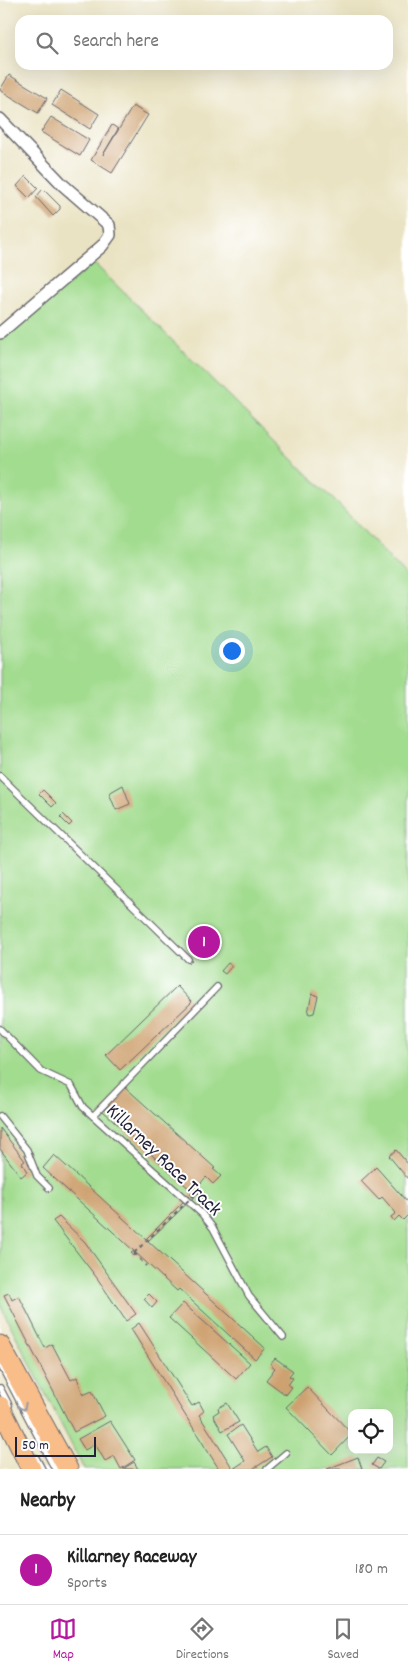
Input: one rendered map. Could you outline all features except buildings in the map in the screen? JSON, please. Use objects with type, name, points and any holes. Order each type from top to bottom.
[{"type":"main road","points":[[0,1345],[68,1469]]},
{"type":"main road","points":[[6,1409],[32,1461]]},
{"type":"street","points":[[0,119],[63,185],[104,219],[111,230],[110,235],[102,246],[0,333]]},
{"type":"lane","points":[[0,776],[188,959]]},
{"type":"lane","points":[[93,1116],[217,987]]},
{"type":"lane","name":"Killarney Race Track","points":[[0,1029],[41,1071],[71,1085],[83,1107],[206,1218],[249,1296],[283,1337]]},
{"type":"lane","points":[[0,1116],[27,1150],[37,1176],[49,1188]]},
{"type":"lane","points":[[0,1364],[54,1469]]},
{"type":"lane","points":[[0,1388],[6,1409]]},
{"type":"lane","points":[[267,1469],[286,1453]]},
{"type":"lane","points":[[32,1461],[42,1469]]},
{"type":"path","points":[[146,1266],[134,1253],[196,1192],[209,1204]]},
{"type":"green space","points":[[94,263],[342,508],[408,578],[408,1469],[84,1469],[0,1305],[0,340]]},
{"type":"place","name":"Killarney Raceway","points":[[204,942]]}]
